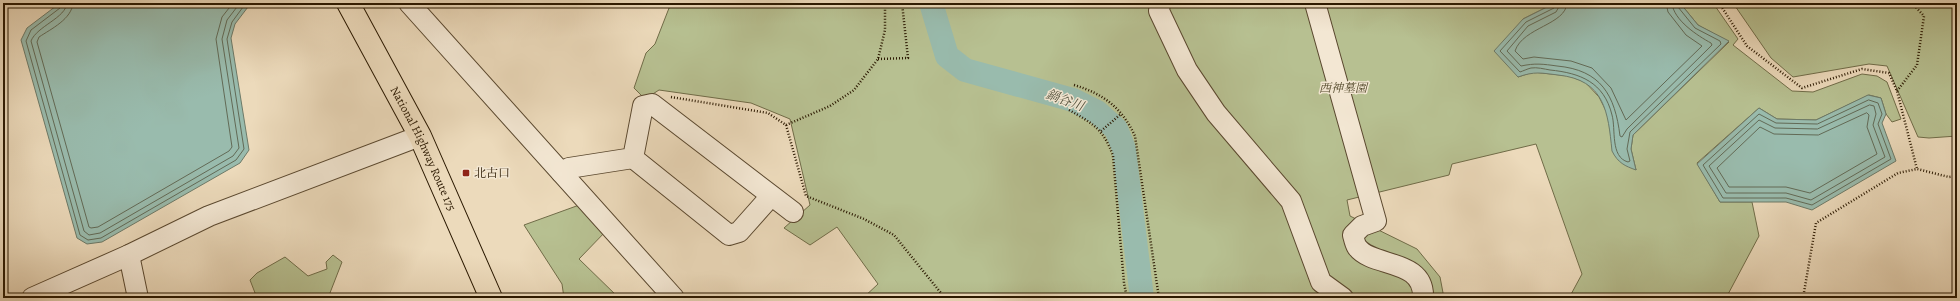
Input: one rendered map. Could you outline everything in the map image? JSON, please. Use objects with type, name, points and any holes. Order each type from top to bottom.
[{"type":"highway","name":"National Highway Route 175","points":[[348,3],[420,136],[490,298]]},
{"type":"street","points":[[409,3],[674,298]]},
{"type":"street","points":[[1160,3],[1159,11],[1187,70],[1216,113],[1291,201],[1320,282],[1344,298]]},
{"type":"street","points":[[1315,3],[1376,221],[1362,226],[1353,235],[1356,246],[1363,253],[1406,269],[1418,279],[1423,293],[1423,298]]},
{"type":"street","points":[[633,158],[643,106],[652,104],[793,212]]},
{"type":"street","points":[[32,298],[129,255],[209,216],[420,136]]},
{"type":"street","points":[[561,172],[569,168],[633,158],[729,235],[739,232],[771,196]]},
{"type":"street","points":[[129,255],[138,298]]},
{"type":"path","points":[[786,125],[830,106],[854,90],[878,59],[885,30],[885,3]]},
{"type":"path","points":[[878,59],[908,58],[902,3]]},
{"type":"path","points":[[1719,3],[1747,46],[1802,88],[1862,69],[1889,73],[1897,90],[1917,169]]},
{"type":"path","points":[[1897,90],[1917,65],[1924,16],[1912,3]]},
{"type":"path","points":[[1074,85],[1107,99],[1127,120],[1135,136],[1159,298]]},
{"type":"path","points":[[652,104],[660,95],[768,113],[786,125],[806,196],[864,219],[894,235],[945,298]]},
{"type":"path","points":[[1069,110],[1091,122],[1101,131],[1108,141],[1113,156],[1124,283],[1127,298]]},
{"type":"path","points":[[1101,131],[1121,114]]},
{"type":"path","points":[[1803,298],[1816,223],[1898,172],[1917,169],[1949,177],[1957,176]]},
{"type":"green space","name":"西神墓園","points":[[671,3],[1555,3],[1523,19],[1518,77],[1533,72],[1569,76],[1585,82],[1599,97],[1636,170],[1631,149],[1633,135],[1729,42],[1698,25],[1680,3],[1713,3],[1738,39],[1733,45],[1792,91],[1813,92],[1862,74],[1877,76],[1887,82],[1901,119],[1892,122],[1886,114],[1881,98],[1869,95],[1816,120],[1777,119],[1759,108],[1697,163],[1720,202],[1752,202],[1759,236],[1726,298],[1569,298],[1582,274],[1536,144],[1452,164],[1449,175],[1347,200],[1350,216],[1417,249],[1440,277],[1444,298],[863,298],[878,284],[837,227],[810,245],[784,228],[810,205],[790,119],[751,103],[659,90],[645,99],[634,88],[646,53],[655,44]]},
{"type":"green space","points":[[1733,3],[1957,3],[1957,136],[1929,138],[1918,137],[1887,66],[1869,64],[1793,77],[1771,58]]},
{"type":"green space","points":[[582,204],[607,230],[579,259],[619,298],[564,298],[562,284],[524,225]]},
{"type":"green space","points":[[333,255],[342,262],[328,298],[257,298],[250,280],[257,273],[285,257],[308,276],[327,269],[326,262]]},
{"type":"water","points":[[60,3],[251,3],[235,24],[231,38],[249,150],[240,163],[102,242],[87,244],[77,238],[21,40],[27,28]]},
{"type":"water","points":[[1555,3],[1680,3],[1698,25],[1729,41],[1633,135],[1631,149],[1636,170],[1622,164],[1612,151],[1606,111],[1595,91],[1586,84],[1574,78],[1558,75],[1534,73],[1518,77],[1494,51],[1523,19]]},
{"type":"water","points":[[1868,95],[1881,98],[1886,114],[1882,123],[1896,161],[1812,210],[1786,202],[1720,202],[1697,164],[1759,108],[1777,119],[1816,120]]},
{"type":"waterway","name":"鍋谷川","points":[[931,3],[947,56],[965,70],[1073,100],[1097,112],[1116,129],[1124,149],[1142,298]]},
{"type":"place","name":"北古口","points":[[466,173]]}]
